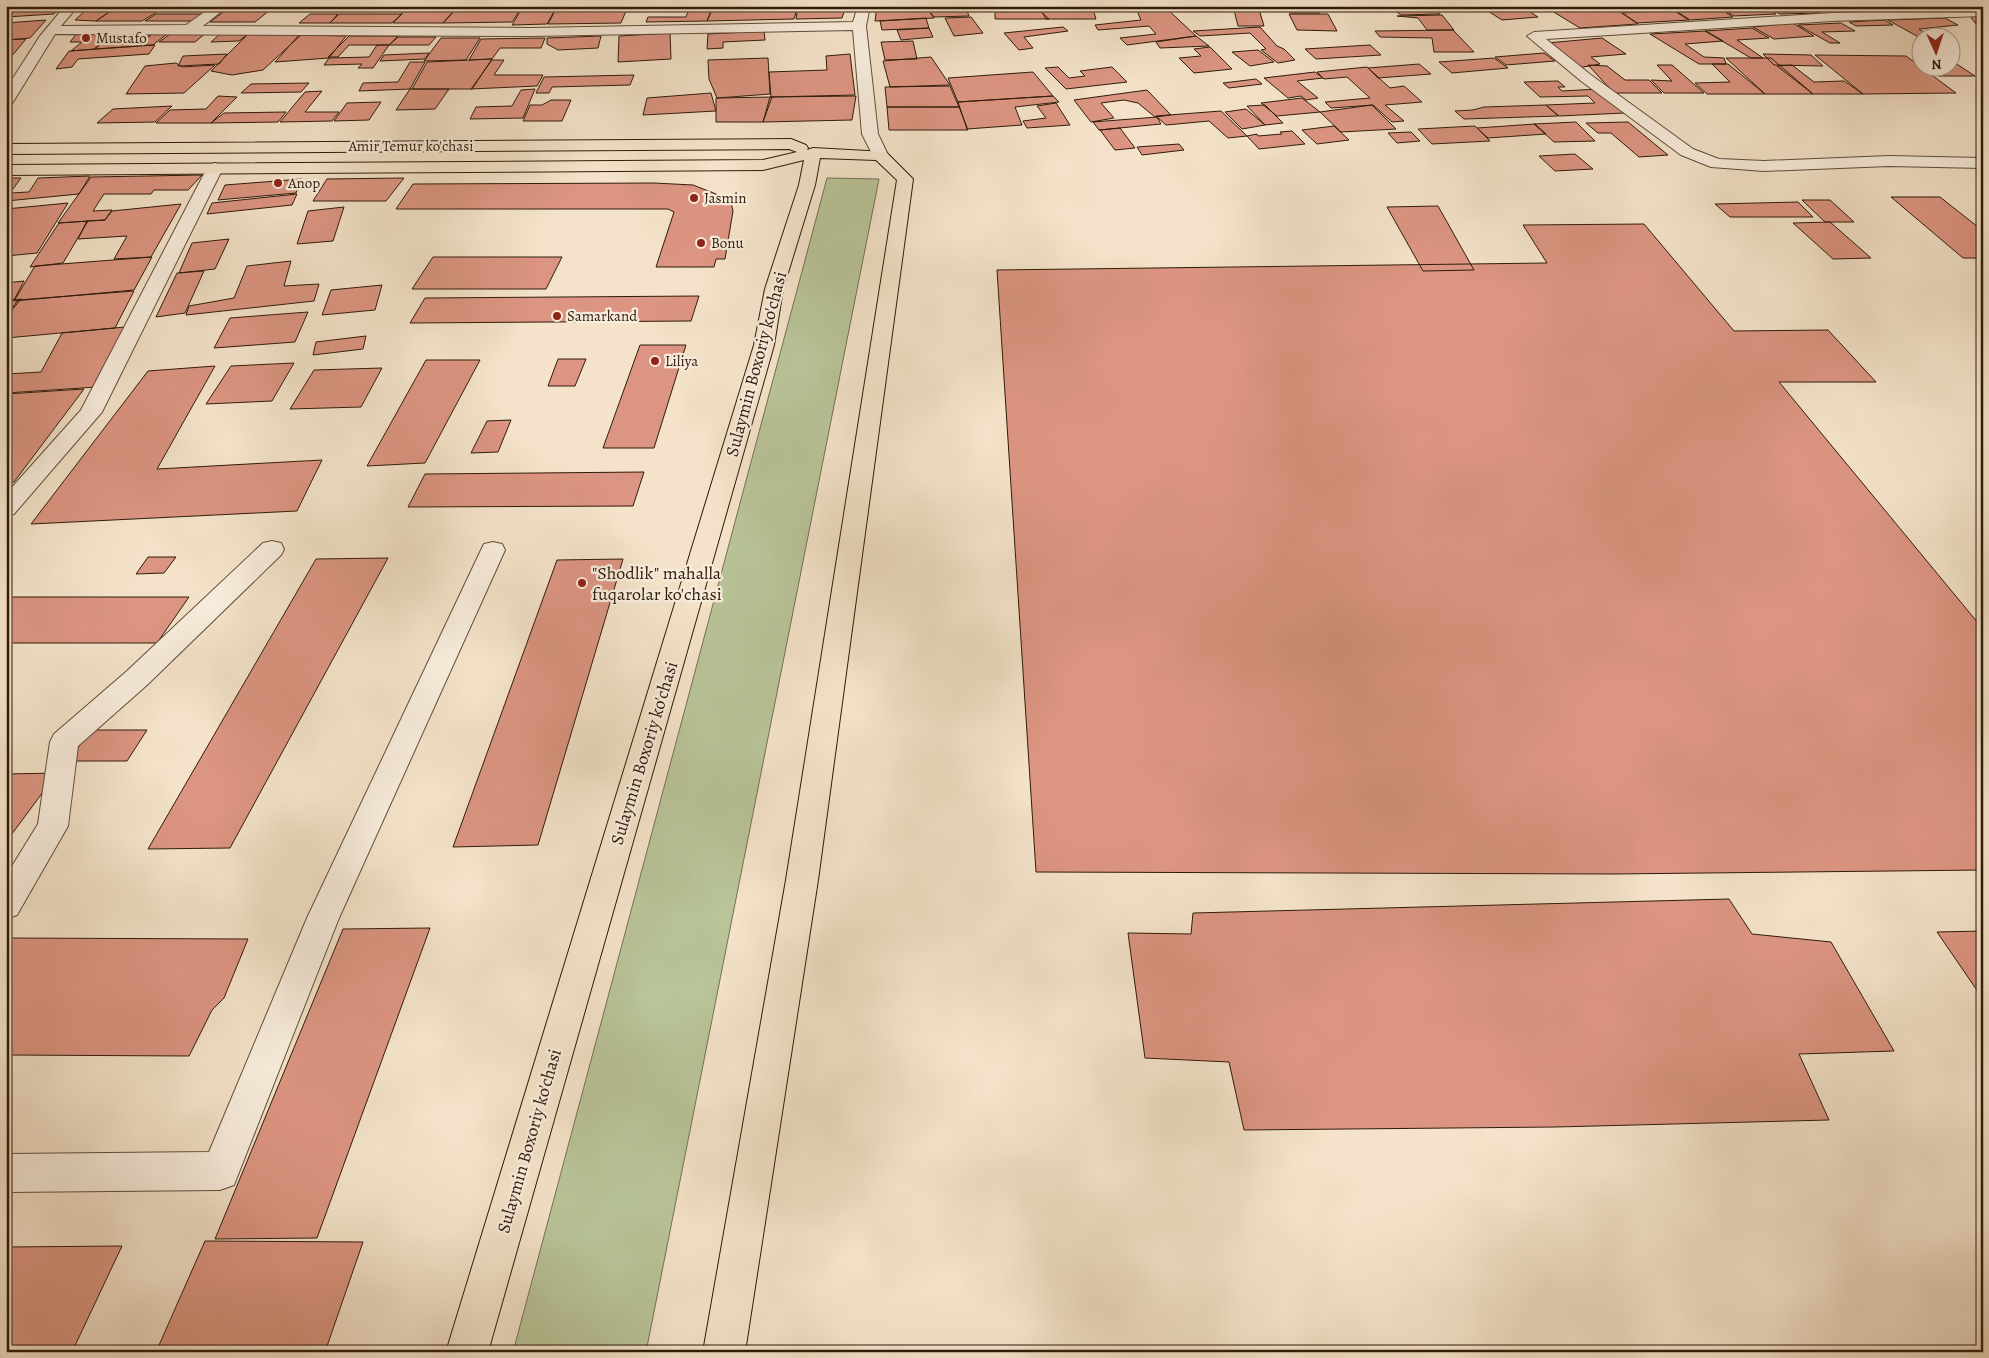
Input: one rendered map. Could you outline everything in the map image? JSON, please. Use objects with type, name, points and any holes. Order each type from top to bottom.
[{"type":"main road","name":"Amir Temur ko'chasi","points":[[6,149],[791,144],[813,153]]},
{"type":"main road","name":"Amir Temur ko'chasi","points":[[6,170],[763,165],[813,153],[880,155]]},
{"type":"main road","name":"Sulaymin Boxoriy ko'chasi","points":[[467,1352],[732,456],[764,345],[774,290],[807,185],[813,153]]},
{"type":"main road","points":[[724,1352],[802,880],[905,183],[905,179],[880,155]]},
{"type":"street","points":[[6,102],[64,14],[72,6]]},
{"type":"street","points":[[190,29],[222,6]]},
{"type":"street","points":[[864,6],[859,26],[870,134],[880,155]]},
{"type":"street","points":[[1983,12],[1832,17],[1534,36],[1578,72],[1687,152],[1718,164],[1764,166],[1889,161],[1983,163]]},
{"type":"street","points":[[53,30],[190,29],[432,32],[716,30],[859,26]]},
{"type":"street","points":[[6,509],[91,412],[215,168]]},
{"type":"street","points":[[6,905],[53,826],[64,742],[136,678],[272,549]]},
{"type":"street","points":[[6,1173],[220,1171],[323,918],[493,550]]},
{"type":"green space","points":[[827,178],[879,179],[646,1352],[513,1352]]},
{"type":"building","points":[[62,6],[54,14],[6,17],[8,13],[33,7]]},
{"type":"building","points":[[259,6],[275,6],[255,22],[210,22],[227,9],[255,9]]},
{"type":"building","points":[[409,6],[458,6],[443,23],[393,23]]},
{"type":"building","points":[[459,6],[522,7],[512,22],[443,23]]},
{"type":"building","points":[[628,6],[621,23],[548,24],[557,7]]},
{"type":"building","points":[[629,6],[669,6],[668,11],[626,12]]},
{"type":"building","points":[[690,6],[713,6],[707,21],[646,22],[648,17],[686,17]]},
{"type":"building","points":[[714,6],[798,6],[794,19],[707,21]]},
{"type":"building","points":[[798,6],[846,6],[842,18],[796,19]]},
{"type":"building","points":[[877,6],[896,6],[895,8],[926,7],[934,18],[875,21]]},
{"type":"building","points":[[965,6],[969,16],[934,17],[926,7]]},
{"type":"building","points":[[1039,6],[1092,6],[1096,19],[1046,19]]},
{"type":"building","points":[[1135,6],[1164,6],[1196,36],[1127,45],[1120,38],[1156,34],[1149,26],[1098,30],[1095,25],[1141,20]]},
{"type":"building","points":[[1202,6],[1232,6],[1234,10],[1203,10]]},
{"type":"building","points":[[1233,6],[1258,6],[1264,26],[1238,26]]},
{"type":"building","points":[[1286,6],[1316,6],[1320,13],[1290,13]]},
{"type":"building","points":[[1404,6],[1434,6],[1440,14],[1401,15],[1397,12],[1407,10]]},
{"type":"building","points":[[1480,6],[1521,6],[1538,17],[1502,20]]},
{"type":"building","points":[[1523,6],[1559,7],[1545,9],[1542,7],[1526,8]]},
{"type":"building","points":[[1612,6],[1638,24],[1580,28],[1547,8]]},
{"type":"building","points":[[1764,6],[1809,6],[1820,13],[1780,14]]},
{"type":"building","points":[[1764,6],[1776,14],[1734,16],[1722,9]]},
{"type":"building","points":[[1820,6],[1862,6],[1868,10],[1829,12]]},
{"type":"building","points":[[522,8],[556,8],[547,24],[512,25]]},
{"type":"building","points":[[1719,8],[1733,17],[1690,20],[1676,11]]},
{"type":"building","points":[[86,10],[112,10],[96,21],[75,20]]},
{"type":"building","points":[[112,10],[160,10],[142,21],[96,21]]},
{"type":"building","points":[[1673,10],[1689,20],[1637,23],[1622,13]]},
{"type":"building","points":[[995,12],[1041,12],[1049,19],[995,19]]},
{"type":"building","points":[[156,14],[203,14],[192,21],[145,21]]},
{"type":"building","points":[[310,14],[338,14],[330,23],[299,23]]},
{"type":"building","points":[[339,14],[402,14],[392,23],[330,23]]},
{"type":"building","points":[[1289,14],[1328,14],[1337,31],[1297,30]]},
{"type":"building","points":[[1442,15],[1454,30],[1427,30],[1418,18],[1397,16]]},
{"type":"building","points":[[1970,16],[1983,16],[1983,24],[1976,24]]},
{"type":"building","points":[[971,17],[983,33],[954,36],[945,18]]},
{"type":"building","points":[[926,18],[929,28],[882,30],[880,21]]},
{"type":"building","points":[[1945,18],[1958,25],[1912,28],[1912,33],[1888,20]]},
{"type":"building","points":[[46,20],[30,38],[6,40],[6,23]]},
{"type":"building","points":[[1885,20],[1893,25],[1856,26],[1849,22]]},
{"type":"building","points":[[1793,23],[1814,36],[1774,39],[1753,27]]},
{"type":"building","points":[[1841,23],[1855,31],[1822,32],[1840,43],[1830,43],[1798,25]]},
{"type":"building","points":[[1063,27],[1068,31],[1024,37],[1033,48],[1019,50],[1004,33]]},
{"type":"building","points":[[1260,27],[1277,46],[1284,49],[1295,60],[1278,63],[1261,50],[1266,49],[1250,33],[1200,36],[1193,31]]},
{"type":"building","points":[[929,28],[933,37],[901,40],[897,30]]},
{"type":"building","points":[[1752,28],[1769,38],[1737,40],[1763,58],[1751,58],[1705,31]]},
{"type":"building","points":[[157,30],[172,30],[153,45],[138,45]]},
{"type":"building","points":[[157,30],[137,46],[95,49],[116,31]]},
{"type":"building","points":[[1453,30],[1474,52],[1434,52],[1432,38],[1380,37],[1375,31]]},
{"type":"building","points":[[116,31],[94,49],[71,51],[82,42],[70,42],[78,32]]},
{"type":"building","points":[[764,31],[765,40],[723,42],[723,48],[707,49],[708,34]]},
{"type":"building","points":[[1706,31],[1723,41],[1685,44],[1704,57],[1724,58],[1726,64],[1699,64],[1650,34]]},
{"type":"building","points":[[173,32],[207,32],[195,42],[159,42]]},
{"type":"building","points":[[670,33],[671,59],[618,62],[619,36]]},
{"type":"building","points":[[220,34],[248,34],[239,41],[211,42]]},
{"type":"building","points":[[248,34],[302,34],[263,70],[232,75],[211,71]]},
{"type":"building","points":[[299,35],[346,36],[329,58],[275,62]]},
{"type":"building","points":[[349,36],[398,36],[389,45],[349,45],[338,57],[328,57]]},
{"type":"building","points":[[601,36],[598,48],[558,50],[547,44],[547,38]]},
{"type":"building","points":[[1196,36],[1209,46],[1160,48],[1156,42]]},
{"type":"building","points":[[398,37],[436,37],[429,45],[389,45]]},
{"type":"building","points":[[441,38],[480,38],[466,60],[424,61]]},
{"type":"building","points":[[545,38],[541,48],[500,48],[492,59],[469,60],[481,39]]},
{"type":"building","points":[[1602,38],[1626,54],[1591,57],[1600,64],[1578,68],[1547,43]]},
{"type":"building","points":[[26,39],[11,57],[6,57],[6,40]]},
{"type":"building","points":[[913,41],[917,59],[885,60],[881,42]]},
{"type":"building","points":[[155,45],[149,54],[78,59],[72,67],[56,69],[69,51]]},
{"type":"building","points":[[377,45],[389,45],[373,68],[358,68],[362,64],[324,65],[329,58],[369,57]]},
{"type":"building","points":[[1370,45],[1381,55],[1316,59],[1305,49]]},
{"type":"building","points":[[1210,47],[1232,69],[1194,73],[1179,58],[1201,56],[1194,49]]},
{"type":"building","points":[[1258,50],[1274,62],[1250,66],[1232,52]]},
{"type":"building","points":[[429,53],[425,59],[380,61],[384,55]]},
{"type":"building","points":[[1544,53],[1555,61],[1506,65],[1495,57]]},
{"type":"building","points":[[227,54],[219,64],[178,66],[183,56]]},
{"type":"building","points":[[850,54],[855,95],[771,97],[769,72],[827,70],[826,56]]},
{"type":"building","points":[[1763,54],[1811,55],[1823,66],[1774,65]]},
{"type":"building","points":[[1815,55],[1906,56],[1912,60],[1912,78],[1936,78],[1956,93],[1863,94]]},
{"type":"building","points":[[931,57],[950,85],[890,87],[883,61]]},
{"type":"building","points":[[768,58],[770,94],[717,98],[709,79],[708,60]]},
{"type":"building","points":[[1494,58],[1508,68],[1452,73],[1439,62]]},
{"type":"building","points":[[1726,58],[1771,58],[1813,94],[1765,94]]},
{"type":"building","points":[[492,59],[472,89],[412,89],[427,62]]},
{"type":"building","points":[[492,60],[504,60],[494,75],[543,75],[537,86],[471,89]]},
{"type":"building","points":[[410,62],[425,62],[410,89],[359,91],[363,83],[398,82]]},
{"type":"building","points":[[176,63],[182,67],[215,65],[184,93],[126,94],[145,66]]},
{"type":"building","points":[[1419,64],[1431,74],[1378,78],[1368,68]]},
{"type":"building","points":[[1712,64],[1728,64],[1765,94],[1707,94],[1695,83],[1730,82]]},
{"type":"building","points":[[1588,65],[1607,66],[1625,80],[1649,80],[1662,93],[1614,93]]},
{"type":"building","points":[[1657,65],[1672,65],[1704,93],[1664,93],[1651,80],[1672,81]]},
{"type":"building","points":[[1792,65],[1814,82],[1844,81],[1863,94],[1813,94],[1777,66]]},
{"type":"building","points":[[1058,67],[1069,78],[1085,76],[1080,71],[1112,67],[1127,82],[1066,89],[1045,68]]},
{"type":"building","points":[[1367,67],[1390,88],[1404,86],[1422,102],[1385,105],[1404,121],[1392,122],[1373,105],[1331,108],[1325,102],[1370,98],[1347,77],[1324,79],[1317,72]]},
{"type":"building","points":[[1962,68],[1975,76],[1962,76]]},
{"type":"building","points":[[1033,72],[1053,96],[958,102],[948,78]]},
{"type":"building","points":[[1315,72],[1323,78],[1297,81],[1318,98],[1306,100],[1301,96],[1288,98],[1264,78]]},
{"type":"building","points":[[634,75],[630,85],[552,87],[549,93],[536,93],[544,77]]},
{"type":"building","points":[[1256,79],[1262,84],[1229,88],[1223,83]]},
{"type":"building","points":[[1558,81],[1565,87],[1558,87],[1562,91],[1599,89],[1625,113],[1559,116],[1546,105],[1595,103],[1588,96],[1540,97],[1524,82]]},
{"type":"building","points":[[309,83],[301,92],[241,93],[251,84]]},
{"type":"building","points":[[950,86],[959,107],[887,107],[885,87]]},
{"type":"building","points":[[410,89],[449,89],[435,109],[396,110]]},
{"type":"building","points":[[535,89],[523,118],[470,119],[476,107],[512,106],[521,90]]},
{"type":"building","points":[[1147,90],[1171,115],[1155,117],[1138,103],[1124,100],[1101,103],[1114,118],[1091,122],[1074,100]]},
{"type":"building","points":[[322,91],[305,112],[339,112],[332,121],[280,122],[305,92]]},
{"type":"building","points":[[711,93],[716,111],[643,115],[647,98]]},
{"type":"building","points":[[218,96],[237,97],[211,123],[156,123],[170,110],[206,109]]},
{"type":"building","points":[[856,96],[852,120],[763,122],[770,97]]},
{"type":"building","points":[[1053,96],[1059,102],[1015,107],[1022,125],[967,129],[958,102]]},
{"type":"building","points":[[772,97],[763,122],[716,122],[716,98]]},
{"type":"building","points":[[1302,98],[1320,112],[1277,116],[1261,103]]},
{"type":"building","points":[[551,100],[571,100],[562,121],[523,121],[530,105],[542,105]]},
{"type":"building","points":[[381,102],[369,120],[334,121],[347,103]]},
{"type":"building","points":[[1056,103],[1070,125],[1027,128],[1023,121],[1046,118],[1037,106]]},
{"type":"building","points":[[1265,105],[1283,123],[1265,125],[1247,106]]},
{"type":"building","points":[[1372,105],[1396,129],[1341,132],[1320,112]]},
{"type":"building","points":[[1546,105],[1558,116],[1464,119],[1455,111],[1484,107]]},
{"type":"building","points":[[172,106],[155,122],[97,123],[113,109]]},
{"type":"building","points":[[887,107],[959,107],[968,130],[889,130]]},
{"type":"building","points":[[1246,109],[1265,125],[1242,129],[1225,112]]},
{"type":"building","points":[[1221,111],[1247,136],[1228,138],[1209,121],[1166,125],[1156,116]]},
{"type":"building","points":[[286,112],[278,122],[211,123],[224,113]]},
{"type":"building","points":[[1157,117],[1161,124],[1099,130],[1093,122]]},
{"type":"building","points":[[1576,122],[1595,141],[1554,142],[1534,124]]},
{"type":"building","points":[[1628,122],[1668,155],[1639,157],[1611,133],[1598,133],[1586,123]]},
{"type":"building","points":[[1535,124],[1546,134],[1488,138],[1477,128]]},
{"type":"building","points":[[1334,126],[1349,140],[1317,144],[1302,130]]},
{"type":"building","points":[[1475,126],[1490,141],[1432,144],[1418,129]]},
{"type":"building","points":[[1120,128],[1135,148],[1115,150],[1100,130]]},
{"type":"building","points":[[1292,131],[1305,144],[1259,149],[1247,136],[1282,134],[1280,132]]},
{"type":"building","points":[[1411,132],[1420,141],[1397,143],[1388,133]]},
{"type":"building","points":[[1179,144],[1184,150],[1142,155],[1137,147]]},
{"type":"building","points":[[1575,154],[1593,169],[1555,171],[1539,156]]},
{"type":"building","points":[[202,175],[188,190],[154,190],[151,194],[104,194],[93,211],[112,210],[105,220],[58,223],[91,177]]},
{"type":"building","points":[[90,176],[79,194],[6,201],[6,178],[21,178],[10,193],[29,192],[38,178]]},
{"type":"building","points":[[404,178],[386,201],[313,201],[327,179]]},
{"type":"building","points":[[302,179],[296,193],[218,200],[225,185]]},
{"type":"building","points":[[654,183],[693,185],[716,194],[731,203],[733,211],[725,259],[716,259],[714,267],[656,267],[674,212],[668,209],[396,209],[413,184]]},
{"type":"building","points":[[297,194],[292,205],[207,214],[212,203]]},
{"type":"building","points":[[1891,197],[1940,197],[1983,231],[1983,258],[1963,258]]},
{"type":"building","points":[[1802,200],[1830,200],[1854,222],[1825,222]]},
{"type":"building","points":[[1798,202],[1813,217],[1730,217],[1715,204]]},
{"type":"building","points":[[68,203],[37,253],[6,256],[6,209]]},
{"type":"building","points":[[181,204],[151,257],[114,259],[127,236],[78,239],[87,221],[105,220],[112,211]]},
{"type":"building","points":[[1438,206],[1474,270],[1423,271],[1387,207]]},
{"type":"building","points":[[344,207],[333,241],[297,244],[308,211]]},
{"type":"building","points":[[88,221],[63,263],[30,267],[59,223]]},
{"type":"building","points":[[1830,222],[1871,258],[1833,259],[1793,223]]},
{"type":"building","points":[[1644,224],[1734,331],[1828,330],[1876,382],[1779,382],[1983,629],[1983,870],[1613,874],[1036,872],[997,270],[1547,263],[1523,225]]},
{"type":"building","points":[[229,239],[215,269],[179,273],[192,243]]},
{"type":"building","points":[[152,257],[134,290],[14,301],[35,266]]},
{"type":"building","points":[[433,257],[562,257],[546,289],[412,289]]},
{"type":"building","points":[[291,261],[284,286],[319,284],[314,301],[186,315],[189,306],[234,298],[247,266]]},
{"type":"building","points":[[204,271],[185,313],[156,317],[177,273]]},
{"type":"building","points":[[24,281],[14,300],[6,300],[6,283]]},
{"type":"building","points":[[382,285],[375,310],[322,315],[331,290]]},
{"type":"building","points":[[134,291],[115,328],[6,338],[6,317],[18,300]]},
{"type":"building","points":[[699,296],[691,321],[410,323],[425,298]]},
{"type":"building","points":[[21,299],[6,317],[6,301]]},
{"type":"building","points":[[308,312],[295,342],[214,348],[230,318]]},
{"type":"building","points":[[125,327],[97,387],[6,393],[6,374],[41,372],[62,333]]},
{"type":"building","points":[[366,336],[363,349],[313,355],[316,342]]},
{"type":"building","points":[[640,345],[686,345],[654,448],[603,448]]},
{"type":"building","points":[[558,359],[586,359],[575,386],[548,386]]},
{"type":"building","points":[[426,360],[480,360],[425,463],[367,466]]},
{"type":"building","points":[[294,363],[272,401],[206,404],[231,366]]},
{"type":"building","points":[[215,366],[157,469],[322,460],[297,511],[31,524],[148,371]]},
{"type":"building","points":[[382,368],[361,407],[290,409],[314,370]]},
{"type":"building","points":[[84,389],[14,482],[6,483],[6,394]]},
{"type":"building","points":[[511,420],[498,452],[471,453],[487,421]]},
{"type":"building","points":[[644,472],[633,506],[408,507],[425,474]]},
{"type":"building","points":[[148,557],[176,557],[164,573],[136,574]]},
{"type":"building","points":[[388,558],[230,848],[148,849],[316,559]]},
{"type":"building","points":[[623,559],[538,845],[453,847],[557,560]]},
{"type":"building","points":[[6,597],[189,597],[157,643],[6,643]]},
{"type":"building","points":[[90,730],[147,730],[127,761],[69,761]]},
{"type":"building","points":[[57,773],[6,842],[6,774]]},
{"type":"building","points":[[1729,899],[1752,934],[1831,942],[1894,1051],[1799,1054],[1829,1120],[1556,1127],[1244,1130],[1229,1062],[1145,1058],[1128,933],[1191,934],[1193,913]]},
{"type":"building","points":[[430,928],[317,1238],[215,1239],[343,929]]},
{"type":"building","points":[[1983,931],[1983,999],[1937,932]]},
{"type":"building","points":[[6,938],[248,939],[224,998],[212,1010],[189,1056],[6,1055]]},
{"type":"building","points":[[205,1241],[363,1242],[325,1352],[156,1352]]},
{"type":"building","points":[[122,1246],[72,1352],[6,1352],[6,1247]]},
{"type":"place","name":"Mustafo","points":[[86,38]]},
{"type":"place","name":"Anop","points":[[278,183]]},
{"type":"place","name":"Jasmin","points":[[694,198]]},
{"type":"place","name":"Bonu","points":[[701,243]]},
{"type":"place","name":"Samarkand","points":[[557,316]]},
{"type":"place","name":"Liliya","points":[[655,361]]},
{"type":"place","name":"\"Shodlik\" mahalla fuqarolar ko'chasi","points":[[582,583]]}]
